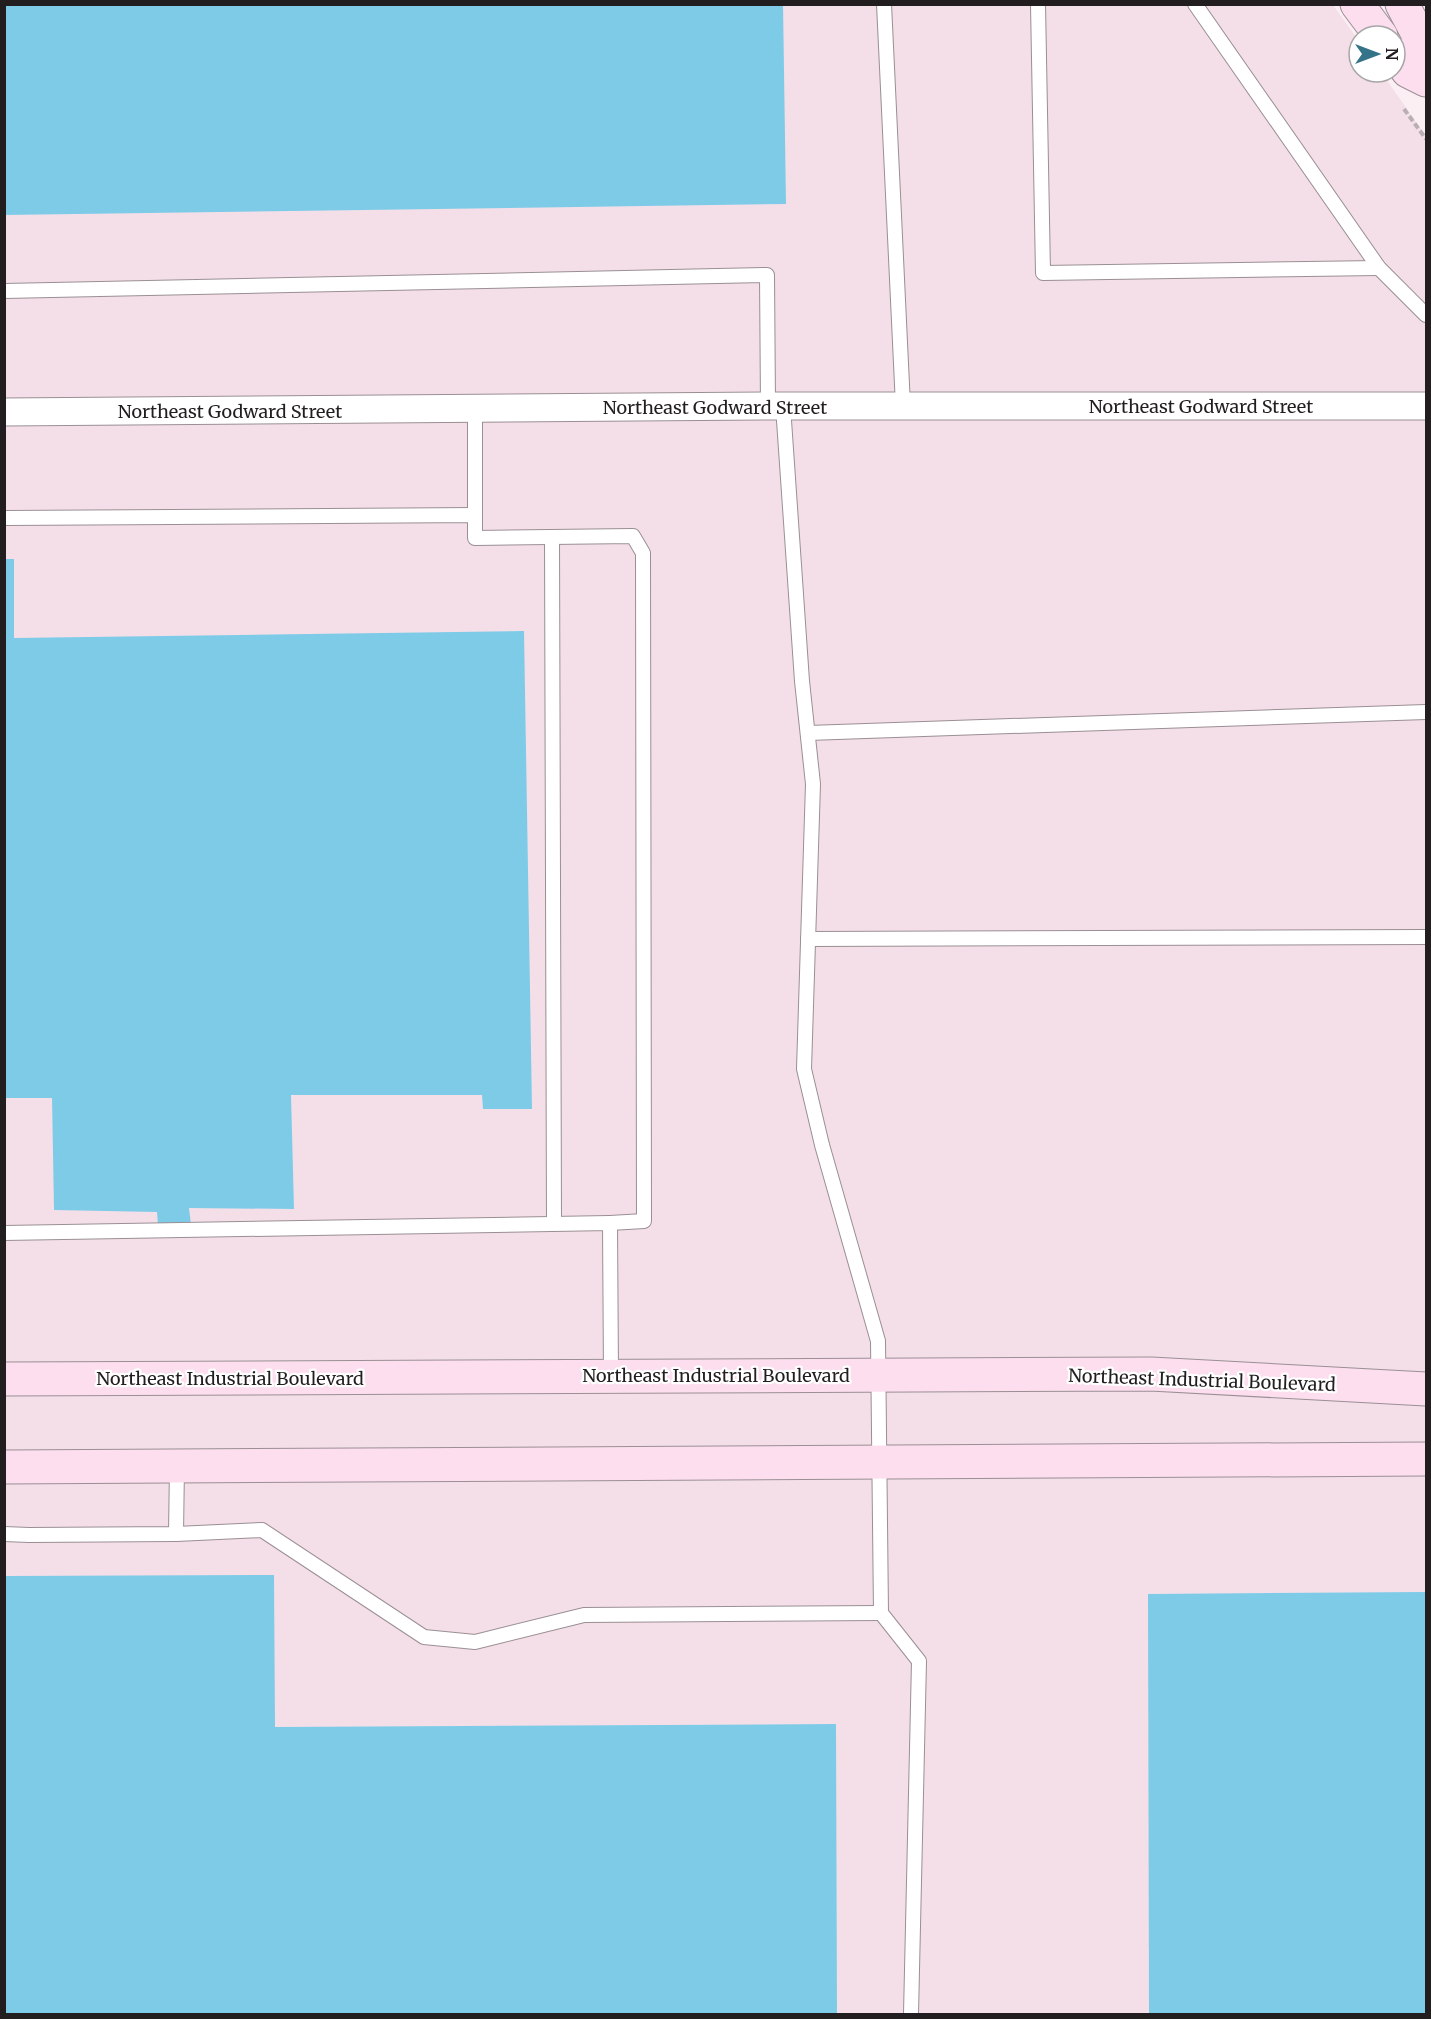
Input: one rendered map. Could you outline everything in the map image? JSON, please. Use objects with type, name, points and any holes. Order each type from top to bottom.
[{"type":"street","points":[[1357,4],[1372,24]]},
{"type":"street","points":[[1402,4],[1426,49]]},
{"type":"street","points":[[1407,70],[1426,80]]},
{"type":"street","name":"Northeast Godward Street","points":[[4,412],[776,406],[1426,406]]},
{"type":"street","name":"Northeast Industrial Boulevard","points":[[4,1379],[1151,1374],[1426,1389]]},
{"type":"street","points":[[4,1467],[1426,1459]]},
{"type":"lane","points":[[884,4],[903,406]]},
{"type":"lane","points":[[1038,4],[1043,273],[1379,268]]},
{"type":"lane","points":[[1195,4],[1379,268],[1426,315]]},
{"type":"lane","points":[[4,291],[767,275],[776,406],[813,784],[804,1069],[822,1145],[878,1341],[881,1613],[919,1661],[911,2014]]},
{"type":"lane","points":[[4,1233],[644,1221],[643,553],[633,536],[475,538],[475,409]]},
{"type":"lane","points":[[4,518],[475,515]]},
{"type":"lane","points":[[552,537],[554,1223]]},
{"type":"lane","points":[[808,733],[1426,712]]},
{"type":"lane","points":[[808,939],[1426,938]]},
{"type":"lane","points":[[610,1223],[611,1375]]},
{"type":"lane","points":[[176,1534],[177,1466]]},
{"type":"lane","points":[[4,1534],[176,1534],[262,1530],[424,1637],[475,1642],[584,1615],[881,1613]]},
{"type":"shaded area","points":[[5,5],[1333,5],[1347,24],[1347,84],[1389,84],[1426,136],[1426,2014],[5,2014]]},
{"type":"building","points":[[4,4],[783,4],[786,204],[4,215]]},
{"type":"building","points":[[4,559],[14,559],[14,638],[524,631],[532,1109],[483,1109],[482,1095],[291,1095],[294,1209],[189,1208],[191,1225],[158,1225],[157,1212],[54,1210],[52,1098],[4,1098]]},
{"type":"building","points":[[274,1575],[275,1727],[836,1724],[837,2014],[4,2014],[4,1576]]},
{"type":"building","points":[[1426,1592],[1426,2014],[1149,2014],[1148,1594]]}]
